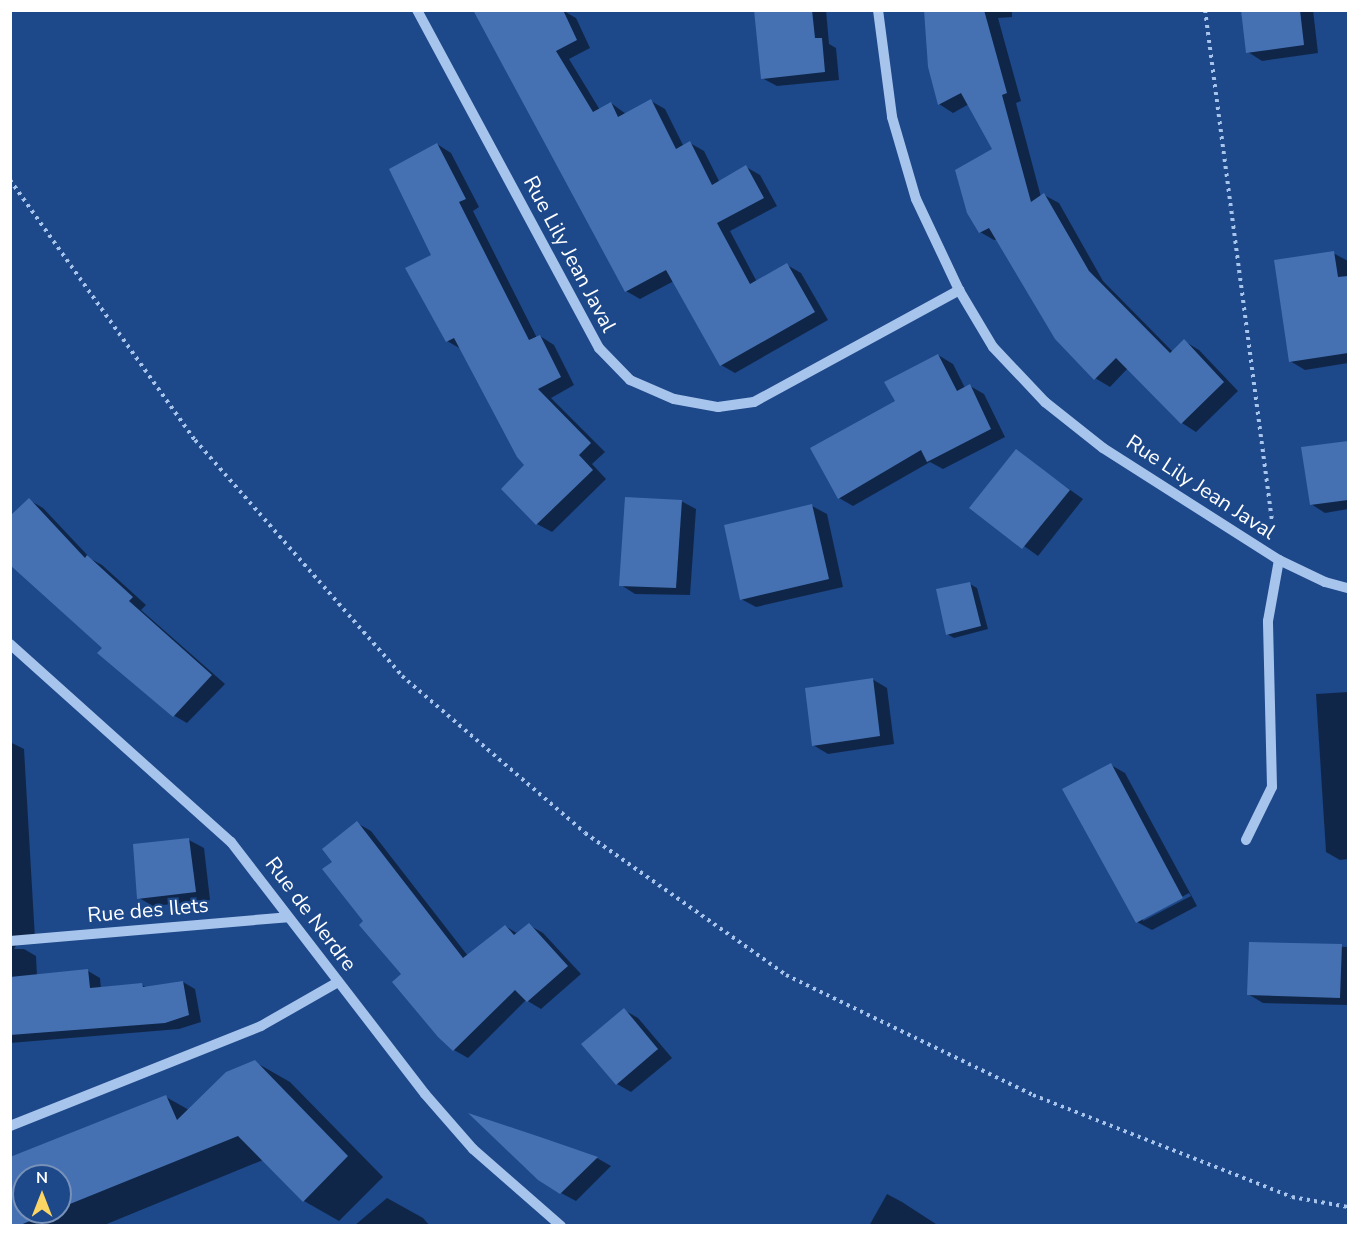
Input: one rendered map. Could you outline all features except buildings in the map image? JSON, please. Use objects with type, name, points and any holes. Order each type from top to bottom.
[{"type":"street","name":"Rue Lily Jean Javal","points":[[417,10],[598,348],[630,380],[674,399],[718,407],[754,402],[959,290]]},
{"type":"street","name":"Rue Lily Jean Javal","points":[[878,10],[892,117],[916,199],[959,290],[993,347],[1045,402],[1103,448],[1279,560],[1268,632],[1272,787],[1246,840]]},
{"type":"street","points":[[1279,560],[1325,582],[1348,588]]},
{"type":"street","name":"Rue de Nerdre","points":[[10,644],[231,842],[425,1094],[473,1149],[559,1225]]},
{"type":"street","name":"Rue des Ilets","points":[[10,941],[288,917]]},
{"type":"street","points":[[10,1126],[261,1026],[338,982]]},
{"type":"path","points":[[1205,10],[1279,560]]},
{"type":"path","points":[[10,180],[195,440],[387,659],[402,676],[585,833],[786,975],[1034,1095],[1292,1197],[1348,1207]]}]
